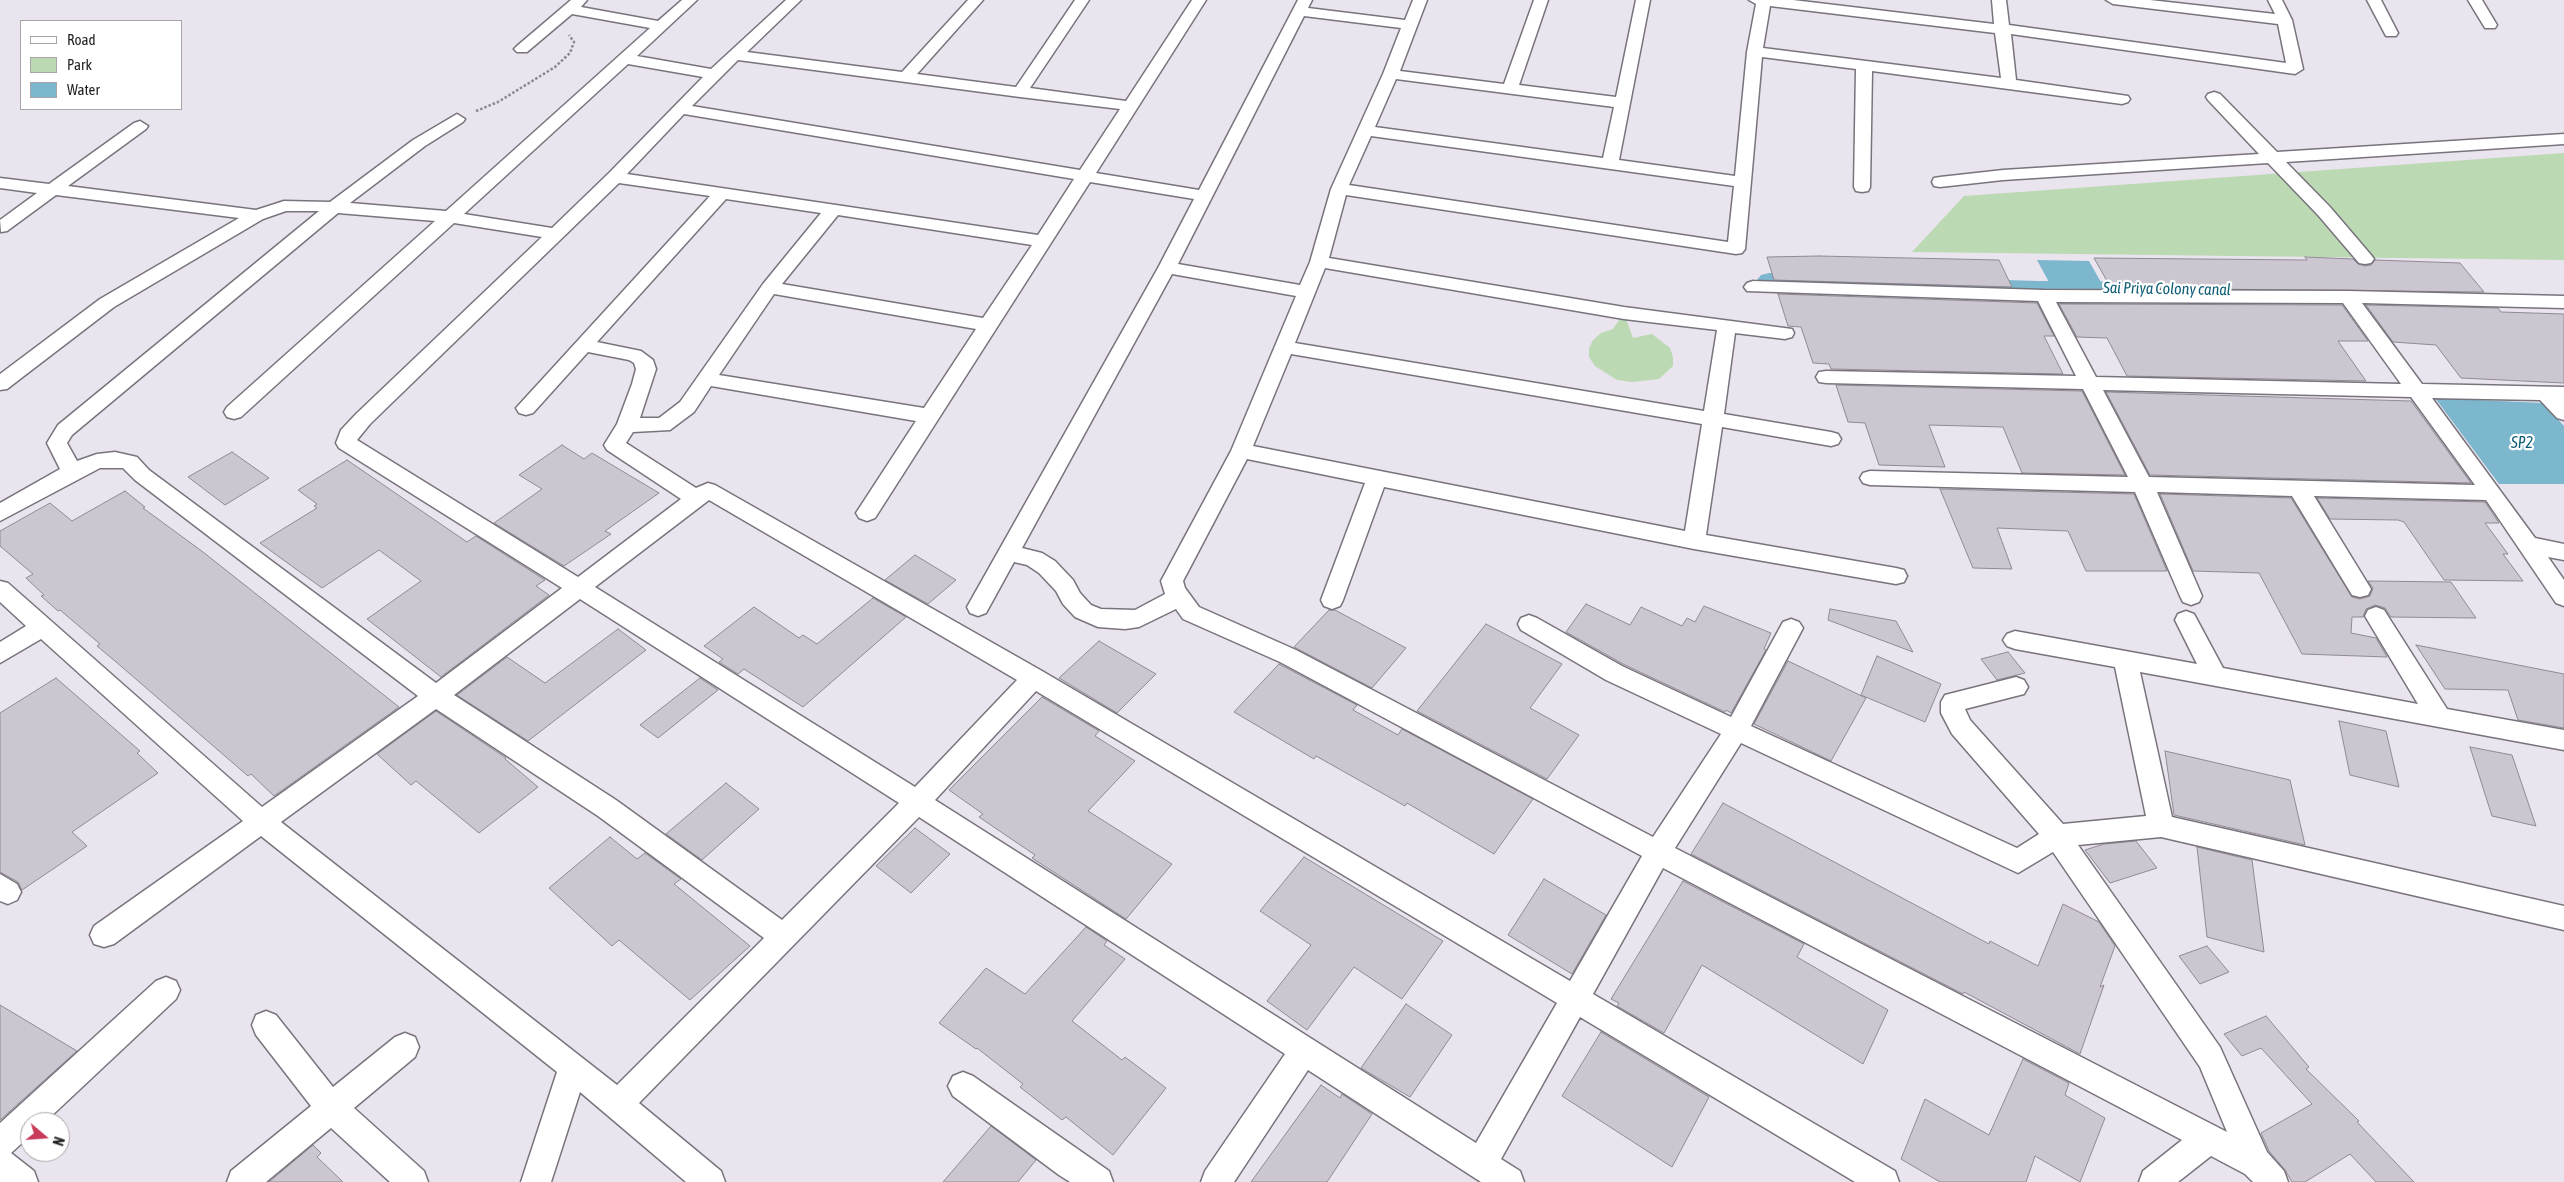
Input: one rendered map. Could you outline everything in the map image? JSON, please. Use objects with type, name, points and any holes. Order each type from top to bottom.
[{"type":"street","points":[[794,0],[714,74],[615,177],[348,435],[346,443],[754,697],[1509,1182]]},
{"type":"street","points":[[906,77],[976,0]]},
{"type":"street","points":[[1020,92],[1082,0]]},
{"type":"street","points":[[867,513],[1199,0]]},
{"type":"street","points":[[1420,0],[1391,74],[1339,189],[1319,262],[1241,451],[1172,581],[1179,597],[1191,612],[1288,656],[1658,852],[2208,1139],[2265,1172]]},
{"type":"street","points":[[1511,87],[1541,0]]},
{"type":"street","points":[[1610,164],[1643,0]]},
{"type":"street","points":[[1999,0],[2004,29],[2009,84]]},
{"type":"street","points":[[2113,0],[2285,20]]},
{"type":"street","points":[[1339,189],[1736,250],[1760,1],[2004,29],[2295,68],[2285,20],[2276,0]]},
{"type":"street","points":[[2374,0],[2391,33]]},
{"type":"street","points":[[2475,0],[2490,25]]},
{"type":"street","points":[[234,412],[687,1]]},
{"type":"street","points":[[522,49],[575,5],[661,26]]},
{"type":"street","points":[[978,607],[1167,268],[1302,6],[1409,25]]},
{"type":"street","points":[[1755,52],[2122,99]]},
{"type":"street","points":[[736,55],[1130,106]]},
{"type":"street","points":[[625,59],[714,74]]},
{"type":"street","points":[[1862,187],[1864,65]]},
{"type":"street","points":[[1391,74],[1623,102]]},
{"type":"street","points":[[2214,97],[2324,211],[2365,259]]},
{"type":"street","points":[[681,109],[1204,196]]},
{"type":"street","points":[[72,472],[57,443],[64,430],[334,207],[419,144],[457,119]]},
{"type":"street","points":[[2,227],[140,126]]},
{"type":"street","points":[[1365,130],[1743,182]]},
{"type":"street","points":[[1940,182],[2003,174],[2564,139]]},
{"type":"street","points":[[615,177],[1043,241]]},
{"type":"street","points":[[0,183],[257,215]]},
{"type":"street","points":[[526,408],[722,193]]},
{"type":"street","points":[[0,384],[107,303],[257,215],[284,206],[334,207],[450,217],[555,234]]},
{"type":"street","points":[[627,425],[663,425],[676,418],[687,407],[769,288],[833,210]]},
{"type":"street","points":[[1319,262],[1624,313],[1785,332]]},
{"type":"street","points":[[1167,268],[1307,292]]},
{"type":"street","points":[[1753,287],[2044,296],[2348,297],[2564,302]]},
{"type":"street","points":[[769,288],[988,325]]},
{"type":"street","points":[[2044,296],[2143,485],[2191,596]]},
{"type":"street","points":[[2348,297],[2418,390],[2564,597]]},
{"type":"street","points":[[1694,541],[1727,326]]},
{"type":"street","points":[[583,345],[634,355],[643,360],[646,369],[627,425],[614,445],[697,499]]},
{"type":"street","points":[[1284,347],[1831,439]]},
{"type":"street","points":[[1826,377],[2555,394],[2564,413]]},
{"type":"street","points":[[706,379],[929,416]]},
{"type":"street","points":[[1241,451],[1694,541],[1896,576]]},
{"type":"street","points":[[0,513],[72,472],[98,461],[115,459],[130,462],[142,475],[436,696],[607,808],[784,937]]},
{"type":"street","points":[[1332,600],[1378,478]]},
{"type":"street","points":[[1870,478],[2492,494]]},
{"type":"street","points":[[2299,489],[2360,589]]},
{"type":"street","points":[[104,936],[263,823],[436,696],[708,490],[1034,678],[1884,1182]]},
{"type":"street","points":[[2528,545],[2564,552]]},
{"type":"street","points":[[1009,552],[1034,559],[1047,567],[1065,586],[1071,598],[1084,611],[1098,618],[1125,620],[1139,618],[1179,597]]},
{"type":"street","points":[[0,588],[263,823],[573,1067],[710,1182]]},
{"type":"street","points":[[2376,616],[2439,718]]},
{"type":"street","points":[[2186,620],[2215,676]]},
{"type":"street","points":[[1529,624],[1614,673],[2018,861],[2057,836],[2161,826],[2564,918]]},
{"type":"street","points":[[0,654],[43,626]]},
{"type":"street","points":[[1481,1164],[1658,852],[1736,731],[1791,628]]},
{"type":"street","points":[[2015,640],[2564,740]]},
{"type":"street","points":[[2125,659],[2161,826]]},
{"type":"street","points":[[618,1104],[917,802],[1034,678]]},
{"type":"street","points":[[2016,687],[1953,702],[1953,713],[1961,727],[2057,836],[2210,1057],[2265,1172]]},
{"type":"street","points":[[0,1143],[166,990]]},
{"type":"street","points":[[266,1025],[331,1108],[414,1182]]},
{"type":"street","points":[[242,1182],[405,1047]]},
{"type":"street","points":[[1216,1182],[1304,1051]]},
{"type":"street","points":[[536,1182],[573,1067]]},
{"type":"street","points":[[963,1086],[1098,1182]]},
{"type":"street","points":[[2154,1182],[2208,1139]]},
{"type":"street","points":[[0,1164],[24,1182]]},
{"type":"path","points":[[457,119],[498,102],[534,82],[570,53],[574,42],[569,35],[550,26]]},
{"type":"green space","points":[[2564,153],[2564,260],[1912,252],[1964,196]]},
{"type":"green space","points":[[1624,313],[1633,338],[1652,334],[1670,348],[1673,366],[1659,379],[1632,382],[1617,380],[1595,366],[1589,357],[1589,348],[1593,340],[1601,333],[1613,329]]},
{"type":"water","points":[[2037,260],[2089,261],[2102,284],[2050,284]]},
{"type":"water","name":"SP2","points":[[2435,398],[2543,403],[2564,426],[2564,484],[2499,484]]},
{"type":"building","points":[[1819,256],[1999,260],[2012,287],[1774,280],[1767,257]]},
{"type":"building","points":[[2305,257],[2353,259],[2358,264],[2365,266],[2371,265],[2375,260],[2460,263],[2484,292],[2111,288],[2094,258],[2307,260]]},
{"type":"building","points":[[1778,294],[2037,303],[2054,336],[2044,336],[2063,374],[1831,369],[1829,364],[1813,363],[1801,327],[1788,326]]},
{"type":"building","points":[[2059,304],[2342,305],[2368,341],[2338,341],[2366,381],[2127,376],[2107,338],[2077,337]]},
{"type":"building","points":[[2366,305],[2498,308],[2501,312],[2564,314],[2564,383],[2461,378],[2436,345],[2393,342]]},
{"type":"building","points":[[1836,385],[2082,391],[2125,475],[2022,473],[2003,427],[1929,425],[1945,467],[1879,465],[1865,423],[1848,422]]},
{"type":"building","points":[[2106,392],[2411,401],[2471,483],[2150,475]]},
{"type":"building","points":[[562,445],[584,459],[592,453],[659,493],[605,531],[611,534],[564,566],[494,523],[542,489],[519,475]]},
{"type":"building","points":[[232,452],[269,478],[225,505],[188,477]]},
{"type":"building","points":[[347,460],[467,542],[476,536],[545,580],[536,586],[549,595],[441,677],[367,619],[421,581],[379,550],[322,588],[260,543],[317,508],[314,506],[317,504],[298,490]]},
{"type":"building","points":[[1940,489],[2134,494],[2167,571],[2086,571],[2068,531],[1997,528],[2012,569],[1973,568]]},
{"type":"building","points":[[125,491],[145,507],[143,508],[203,552],[399,707],[274,796],[251,774],[248,776],[97,646],[100,644],[41,596],[44,595],[26,578],[33,574],[0,546],[0,531],[50,503],[72,521]]},
{"type":"building","points":[[2160,494],[2291,498],[2352,597],[2360,599],[2370,596],[2373,588],[2368,581],[2451,582],[2476,618],[2391,617],[2385,608],[2375,605],[2366,609],[2363,617],[2352,617],[2351,633],[2376,638],[2387,657],[2302,654],[2259,573],[2193,571]]},
{"type":"building","points":[[2317,498],[2485,502],[2499,523],[2485,523],[2508,554],[2503,554],[2523,581],[2444,580],[2404,522],[2398,520],[2330,519]]},
{"type":"building","points":[[915,555],[956,580],[928,604],[885,580]]},
{"type":"building","points":[[873,598],[906,617],[803,707],[744,669],[738,674],[719,662],[723,659],[704,646],[754,607],[799,638],[803,635],[817,644]]},
{"type":"building","points":[[1586,604],[1630,625],[1641,607],[1682,626],[1687,618],[1695,622],[1704,606],[1771,633],[1764,649],[1766,650],[1731,713],[1726,710],[1725,712],[1623,664],[1566,632]]},
{"type":"building","points":[[1830,609],[1896,621],[1913,652],[1828,620]]},
{"type":"building","points":[[1329,610],[1335,610],[1406,648],[1372,688],[1294,647]]},
{"type":"building","points":[[1486,624],[1562,664],[1530,708],[1579,735],[1547,779],[1417,711]]},
{"type":"building","points":[[618,629],[646,650],[528,741],[457,695],[507,657],[545,683]]},
{"type":"building","points":[[1099,641],[1156,674],[1117,713],[1059,678]]},
{"type":"building","points":[[2416,645],[2564,674],[2564,728],[2518,720],[2508,690],[2445,689]]},
{"type":"building","points":[[2008,652],[2025,673],[1997,680],[1981,659]]},
{"type":"building","points":[[1877,656],[1941,684],[1925,722],[1861,695]]},
{"type":"building","points":[[1788,661],[1866,698],[1831,761],[1754,724]]},
{"type":"building","points":[[1279,664],[1357,705],[1353,710],[1398,735],[1402,729],[1533,799],[1494,854],[1407,803],[1405,806],[1316,756],[1314,759],[1234,712]]},
{"type":"building","points":[[56,678],[140,751],[137,753],[158,773],[72,832],[87,846],[22,890],[18,882],[0,872],[0,713]]},
{"type":"building","points":[[700,678],[718,690],[658,738],[640,725]]},
{"type":"building","points":[[1042,697],[1099,731],[1095,736],[1135,761],[1088,811],[1172,864],[1126,919],[1032,858],[1035,855],[979,817],[983,814],[949,790]]},
{"type":"building","points":[[436,711],[506,758],[538,787],[479,833],[416,781],[411,785],[377,754]]},
{"type":"building","points":[[2339,721],[2386,731],[2399,787],[2350,775]]},
{"type":"building","points":[[2470,747],[2512,755],[2536,826],[2492,816]]},
{"type":"building","points":[[2165,751],[2290,780],[2305,845],[2174,815]]},
{"type":"building","points":[[726,783],[759,809],[702,860],[666,834]]},
{"type":"building","points":[[1723,803],[1989,944],[1990,941],[2038,966],[2063,904],[2099,922],[2115,946],[2100,987],[2104,985],[2080,1054],[1964,992],[1963,994],[1691,854]]},
{"type":"building","points":[[915,828],[950,854],[911,893],[876,866]]},
{"type":"building","points":[[610,837],[637,859],[645,853],[681,879],[674,884],[750,946],[690,1000],[619,940],[612,946],[549,888]]},
{"type":"building","points":[[2136,841],[2157,868],[2110,883],[2085,850],[2104,844]]},
{"type":"building","points":[[2197,847],[2252,860],[2264,952],[2207,937]]},
{"type":"building","points":[[1304,857],[1443,941],[1402,999],[1354,967],[1307,1030],[1267,1001],[1311,945],[1260,911]]},
{"type":"building","points":[[1544,879],[1606,915],[1572,974],[1508,935]]},
{"type":"building","points":[[1683,881],[1804,944],[1797,957],[1888,1010],[1863,1064],[1702,965],[1664,1033],[1617,1006],[1619,1003],[1611,999]]},
{"type":"building","points":[[1086,927],[1107,941],[1104,945],[1125,959],[1072,1021],[1122,1060],[1125,1057],[1166,1088],[1113,1155],[1066,1117],[1062,1120],[1020,1087],[1023,1084],[977,1048],[939,1023],[986,968],[1025,994]]},
{"type":"building","points":[[2207,946],[2229,972],[2200,984],[2179,956]]},
{"type":"building","points":[[1406,1004],[1452,1035],[1410,1097],[1361,1068]]},
{"type":"building","points":[[0,1005],[77,1051],[0,1120]]},
{"type":"building","points":[[2266,1016],[2309,1067],[2306,1069],[2359,1121],[2357,1122],[2414,1182],[2376,1182],[2350,1154],[2305,1182],[2292,1182],[2285,1170],[2269,1151],[2261,1133],[2312,1104],[2261,1048],[2242,1056],[2224,1034]]},
{"type":"building","points":[[1601,1032],[1709,1097],[1672,1167],[1562,1096]]},
{"type":"building","points":[[2023,1059],[2069,1083],[2065,1095],[2105,1118],[2080,1182],[2035,1156],[2026,1182],[1940,1182],[1901,1159],[1925,1099],[1989,1135]]},
{"type":"building","points":[[1321,1085],[1340,1098],[1342,1094],[1372,1114],[1327,1182],[1251,1182]]},
{"type":"building","points":[[991,1126],[1036,1160],[1018,1182],[943,1182]]},
{"type":"building","points":[[313,1145],[321,1153],[317,1157],[343,1182],[269,1182]]},
{"type":"waterway","name":"Sai Priya Colony canal","points":[[1769,280],[2038,288],[2189,289]]},
{"type":"waterway","name":"Sai Priya Colony canal","points":[[2304,289],[2439,293]]}]
